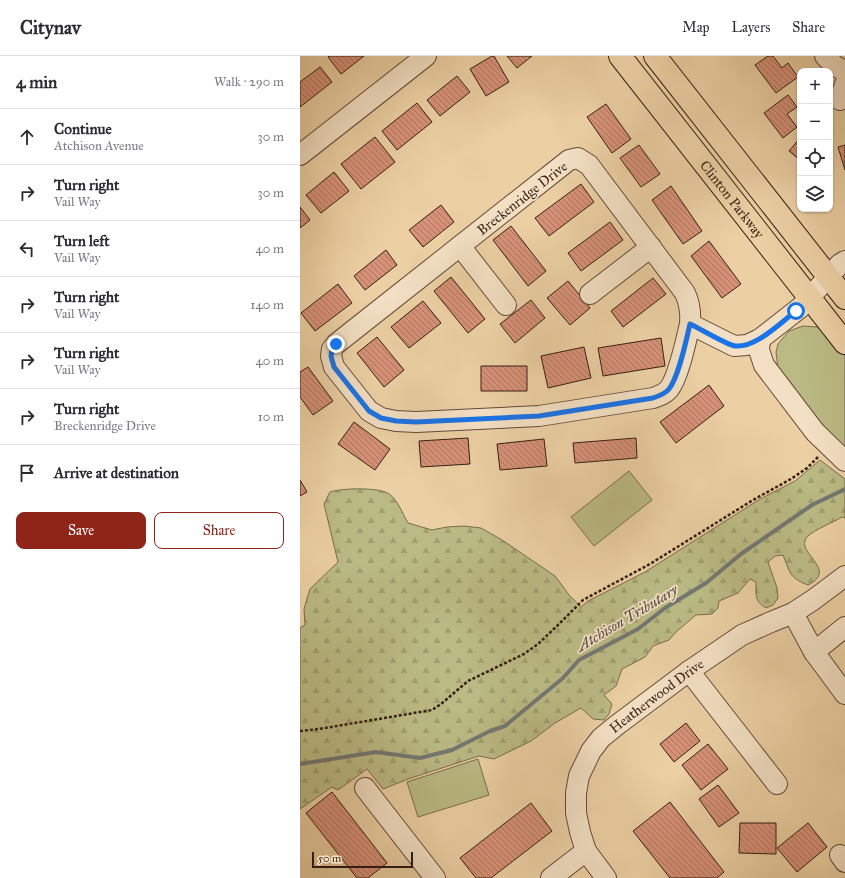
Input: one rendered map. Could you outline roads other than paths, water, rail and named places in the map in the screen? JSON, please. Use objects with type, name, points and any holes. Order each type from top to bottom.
[{"type":"main road","name":"Clinton Parkway","points":[[620,56],[845,343]]},
{"type":"main road","name":"Clinton Parkway","points":[[655,56],[845,298]]},
{"type":"street","points":[[300,155],[426,56]]},
{"type":"street","points":[[825,56],[835,66],[845,71]]},
{"type":"street","name":"Breckenridge Drive","points":[[578,158],[589,165],[651,247],[684,293],[690,304],[690,324],[675,378],[669,390],[653,398],[539,416],[416,422],[396,421],[381,418],[369,411],[334,367],[331,356],[332,350],[336,344],[460,246],[569,160],[578,158]]},
{"type":"street","points":[[460,246],[506,305]]},
{"type":"street","points":[[590,294],[651,247]]},
{"type":"street","points":[[690,324],[734,346],[747,345],[760,339],[801,307],[840,264],[845,261]]},
{"type":"street","points":[[760,339],[759,350],[764,365],[815,432],[845,461]]},
{"type":"street","name":"Heatherwood Drive","points":[[606,878],[586,851],[576,813],[576,793],[579,776],[591,751],[601,738],[689,671],[742,635],[793,613],[845,576]]},
{"type":"street","points":[[793,613],[814,652],[843,689]]},
{"type":"street","points":[[814,652],[845,627]]},
{"type":"street","points":[[689,671],[777,784]]},
{"type":"street","points":[[365,788],[435,878]]},
{"type":"street","points":[[551,878],[586,851]]},
{"type":"waterway","name":"Atchison Tributary","points":[[300,764],[376,752],[420,758],[452,750],[490,731],[505,726],[563,678],[579,660],[638,629],[665,608],[706,583],[741,554],[812,505],[845,489]]}]
